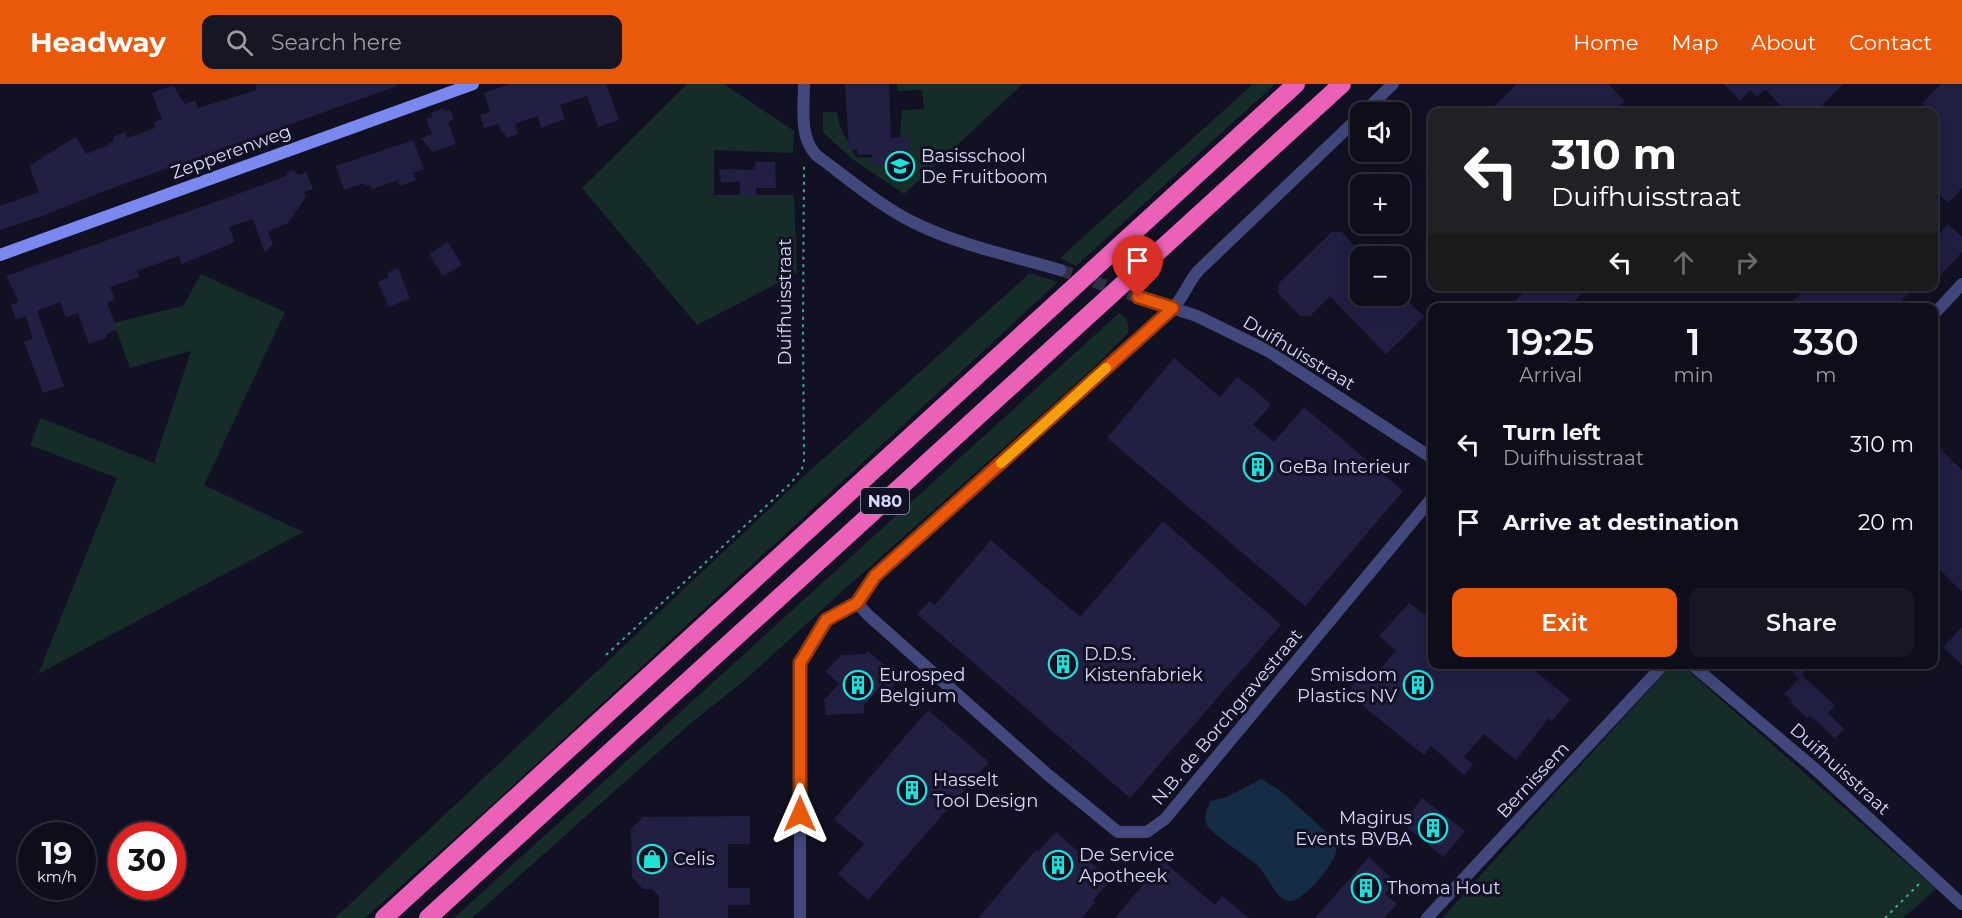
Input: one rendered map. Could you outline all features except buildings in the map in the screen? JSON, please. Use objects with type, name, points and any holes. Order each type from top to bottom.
[{"type":"highway","name":"N80","points":[[384,918],[1296,84]]},
{"type":"highway","name":"N80","points":[[428,918],[1342,84]]},
{"type":"street","name":"Zepperenweg","points":[[0,255],[473,84]]},
{"type":"street","points":[[804,84],[804,132],[807,145],[824,162],[918,225],[943,235],[1060,270]]},
{"type":"street","points":[[1374,102],[1393,84]]},
{"type":"street","points":[[800,918],[800,663],[826,620],[857,603],[875,576],[1173,308],[1184,297],[1190,281],[1198,271],[1350,125]]},
{"type":"street","points":[[1938,310],[1962,284]]},
{"type":"street","name":"Duifhuisstraat","points":[[1138,297],[1197,316],[1268,351],[1428,455]]},
{"type":"street","name":"N.B. de Borchgravestraat","points":[[857,603],[1047,774],[1118,832],[1147,832],[1165,819],[1428,503]]},
{"type":"street","name":"Bernissem","points":[[1427,918],[1659,669]]},
{"type":"street","name":"Duifhuisstraat","points":[[1697,669],[1814,768],[1962,904]]},
{"type":"path","name":"Duifhuisstraat","points":[[606,655],[791,483],[802,470],[804,460],[804,169],[807,145]]},
{"type":"path","points":[[1885,918],[1930,874]]},
{"type":"green space","points":[[687,84],[724,84],[794,131],[793,153],[714,150],[714,195],[794,195],[797,273],[697,325],[582,188]]},
{"type":"green space","points":[[897,84],[1023,84],[904,194],[852,159],[823,132],[823,112],[837,112],[840,127],[856,157],[898,159],[902,110],[924,109],[922,90],[898,91]]},
{"type":"green space","points":[[1253,84],[1275,84],[1076,266],[1060,258]]},
{"type":"green space","points":[[1030,273],[1058,282],[494,803],[365,918],[335,918],[803,477]]},
{"type":"green space","points":[[201,274],[285,312],[204,485],[303,532],[38,674],[117,478],[30,445],[41,418],[154,463],[191,351],[130,368],[114,323],[183,306]]},
{"type":"green space","points":[[1119,313],[1127,321],[1128,333],[1090,371],[745,680],[691,723],[472,918],[454,918]]},
{"type":"green space","points":[[1686,669],[1936,889],[1903,918],[1442,918],[1666,671]]},
{"type":"water","points":[[1261,779],[1282,792],[1334,839],[1336,852],[1330,865],[1317,882],[1295,900],[1285,900],[1281,897],[1259,867],[1214,833],[1205,820],[1211,801],[1227,797]]},
{"type":"tunnel","points":[[1060,270],[1138,297]]},
{"type":"slow traffic","points":[[1001,463],[1106,368]]},
{"type":"place","name":"Basisschool De Fruitboom","points":[[900,166]]},
{"type":"place","name":"GeBa Interieur","points":[[1258,467]]},
{"type":"place","name":"D.D.S. Kistenfabriek","points":[[1063,664]]},
{"type":"place","name":"Eurosped Belgium","points":[[858,685]]},
{"type":"place","name":"Smisdom Plastics NV","points":[[1418,685]]},
{"type":"place","name":"Hasselt Tool Design","points":[[912,790]]},
{"type":"place","name":"Magirus Events BVBA","points":[[1433,828]]},
{"type":"place","name":"Celis","points":[[652,859]]},
{"type":"place","name":"De Service Apotheek","points":[[1058,865]]},
{"type":"place","name":"Thoma Hout","points":[[1366,888]]},
{"type":"route","points":[[800,814],[800,663],[813,639],[826,620],[857,603],[875,576],[1173,308],[1138,297]]}]
